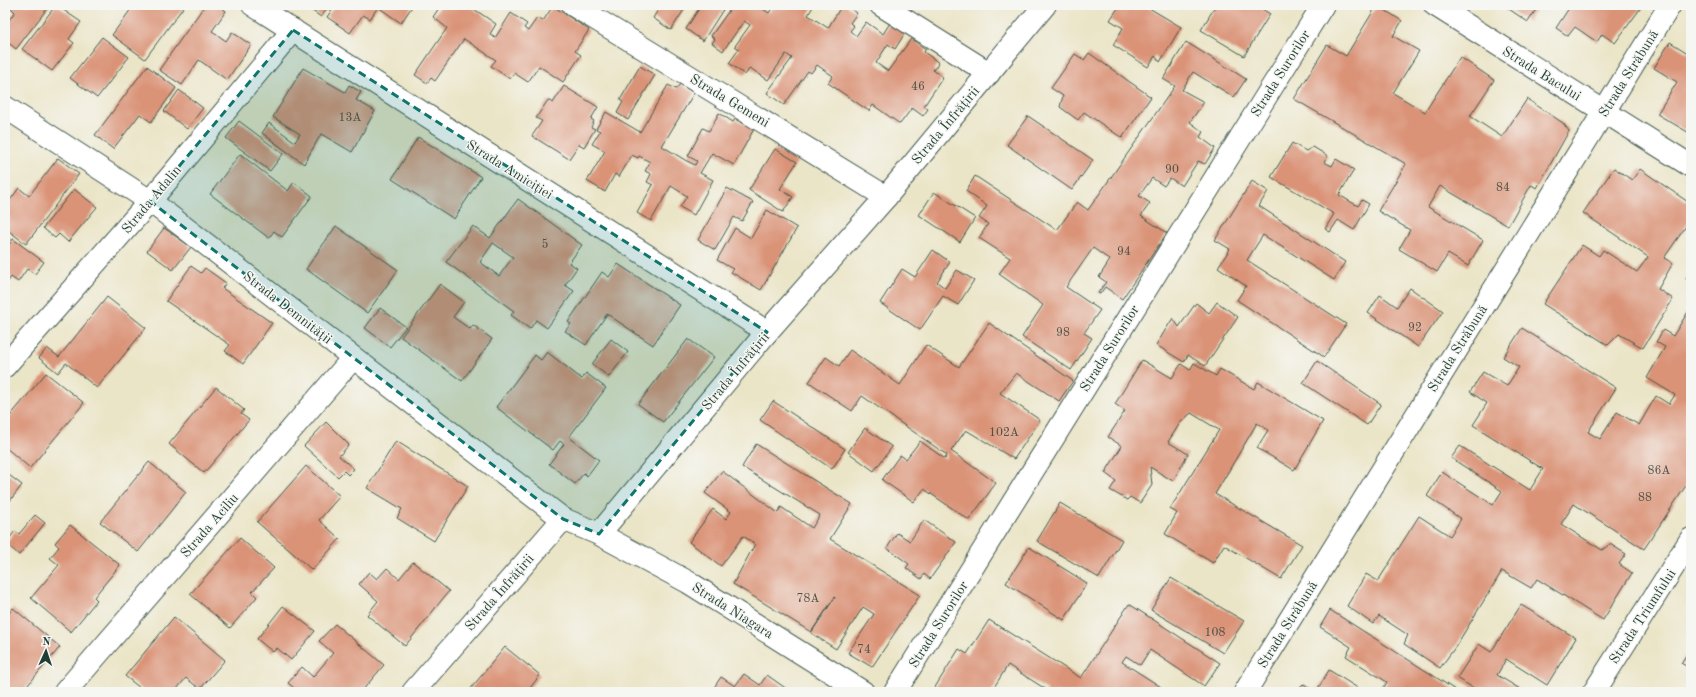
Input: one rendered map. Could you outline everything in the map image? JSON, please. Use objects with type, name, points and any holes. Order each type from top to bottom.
[{"type":"street","name":"Strada Amiciției","points":[[254,5],[767,332]]},
{"type":"street","name":"Strada Gemeni","points":[[573,5],[886,197]]},
{"type":"street","points":[[881,5],[989,73]]},
{"type":"street","name":"Strada Înfrățirii","points":[[599,534],[767,332],[886,197],[1045,5]]},
{"type":"street","name":"Strada Surorilor","points":[[896,692],[1323,5]]},
{"type":"street","name":"Strada Bacului","points":[[1435,5],[1691,166]]},
{"type":"street","name":"Strada Străbună","points":[[1245,692],[1603,111],[1670,5]]},
{"type":"street","name":"Strada Adalin","points":[[5,366],[150,201],[293,30]]},
{"type":"street","name":"Strada Demnității","points":[[5,107],[150,201],[563,519]]},
{"type":"street","name":"Strada Aciliu","points":[[65,692],[353,358]]},
{"type":"street","name":"Strada Înfrățirii","points":[[413,692],[563,519]]},
{"type":"street","points":[[563,519],[599,534]]},
{"type":"street","name":"Strada Niagara","points":[[599,534],[688,582],[862,692]]},
{"type":"street","name":"Strada Triumfului","points":[[1594,692],[1691,539]]},
{"type":"highlighted area","points":[[293,30],[767,332],[599,534],[563,519],[150,201]]},
{"type":"building","points":[[12,5],[50,5],[16,49],[5,40],[5,30],[8,27],[5,25],[15,12],[10,7]]},
{"type":"building","points":[[56,5],[81,22],[69,39],[74,43],[52,71],[22,49]]},
{"type":"building","points":[[134,5],[185,5],[145,59],[112,35]]},
{"type":"building","points":[[205,5],[218,5],[226,11],[212,31],[226,41],[232,32],[251,45],[227,80],[199,60],[182,85],[159,70]]},
{"type":"building","points":[[310,5],[330,5],[321,17],[308,8]]},
{"type":"building","points":[[335,5],[413,5],[401,23],[378,7],[370,19],[363,15],[350,33],[327,17]]},
{"type":"building","points":[[441,5],[468,5],[496,24],[490,34],[495,38],[511,13],[527,24],[524,28],[528,31],[537,18],[543,21],[553,6],[589,30],[575,51],[581,55],[563,82],[539,66],[528,82],[514,73],[510,79],[491,66],[496,60],[464,39],[435,81],[431,78],[427,83],[415,75],[447,28],[433,17]]},
{"type":"building","points":[[661,5],[687,5],[671,30],[653,18]]},
{"type":"building","points":[[697,5],[726,5],[703,41],[686,29],[700,7]]},
{"type":"building","points":[[733,5],[757,5],[769,13],[774,5],[814,5],[808,15],[828,28],[842,5],[846,5],[857,13],[850,23],[854,26],[850,31],[856,36],[866,22],[883,34],[890,23],[905,33],[895,49],[888,44],[876,63],[888,71],[911,39],[926,49],[924,52],[939,63],[933,70],[943,77],[924,106],[928,109],[923,116],[912,108],[900,124],[873,105],[869,111],[828,83],[833,76],[817,65],[811,73],[808,71],[784,105],[767,93],[792,58],[786,54],[768,80],[750,68],[745,75],[729,63],[739,49],[735,46],[750,25],[744,21],[723,51],[712,43],[715,39],[711,36]]},
{"type":"building","points":[[1120,5],[1144,5],[1181,27],[1160,62],[1155,56],[1148,67],[1113,45],[1123,28],[1110,20]]},
{"type":"building","points":[[1216,5],[1264,5],[1262,9],[1270,14],[1244,56],[1201,30]]},
{"type":"building","points":[[1377,5],[1402,21],[1393,36],[1419,51],[1393,93],[1425,112],[1460,57],[1494,80],[1470,116],[1502,137],[1527,99],[1563,123],[1569,131],[1537,188],[1531,185],[1508,226],[1440,186],[1428,207],[1483,240],[1468,266],[1448,254],[1437,272],[1399,249],[1410,230],[1378,211],[1406,164],[1294,99],[1327,45],[1346,56]]},
{"type":"building","points":[[1503,5],[1539,5],[1528,22]]},
{"type":"building","points":[[1571,5],[1590,5],[1593,7],[1595,5],[1643,5],[1615,43],[1602,34],[1597,42],[1575,27],[1568,36],[1556,28]]},
{"type":"building","points":[[102,37],[129,57],[97,98],[70,78]]},
{"type":"building","points":[[1186,42],[1246,79],[1234,97],[1193,72],[1182,90],[1204,102],[1190,122],[1203,132],[1200,137],[1215,148],[1205,164],[1198,161],[1182,186],[1170,178],[1164,186],[1152,178],[1139,196],[1150,203],[1141,216],[1167,233],[1122,299],[1105,287],[1100,294],[1098,293],[1106,282],[1099,277],[1110,260],[1093,248],[1066,287],[1100,310],[1084,333],[1092,338],[1071,370],[1022,337],[1043,305],[999,274],[1010,258],[979,238],[988,224],[979,218],[987,206],[966,191],[975,176],[1057,230],[1077,202],[1088,210],[1175,86],[1163,79]]},
{"type":"building","points":[[1670,42],[1691,55],[1691,134],[1657,114],[1677,82],[1654,68]]},
{"type":"building","points":[[1089,53],[1151,97],[1122,138],[1084,112],[1078,120],[1060,107],[1063,96],[1051,88],[1075,54],[1084,60]]},
{"type":"building","points":[[147,66],[176,88],[151,122],[140,114],[113,149],[95,135]]},
{"type":"building","points":[[640,66],[655,75],[628,120],[617,113],[623,102],[620,100]]},
{"type":"building","points":[[303,68],[345,92],[349,85],[361,92],[356,100],[375,111],[352,152],[321,134],[304,164],[262,133],[269,123],[295,142],[300,134],[273,117]]},
{"type":"building","points":[[680,84],[694,93],[662,146],[685,160],[695,165],[697,161],[688,156],[703,128],[709,131],[719,113],[733,122],[735,119],[754,129],[734,165],[712,153],[700,173],[713,180],[694,215],[680,207],[687,196],[671,186],[651,221],[637,213],[653,185],[647,182],[651,174],[645,171],[650,162],[639,156],[638,158],[632,155],[619,177],[615,174],[605,192],[587,181],[605,151],[592,144],[600,131],[596,129],[606,112],[640,132],[668,85],[676,89]]},
{"type":"building","points":[[564,86],[598,107],[591,119],[594,121],[591,127],[595,129],[584,147],[579,144],[569,159],[532,136],[542,121],[536,118],[548,100],[553,103]]},
{"type":"building","points":[[179,90],[203,108],[187,129],[164,111]]},
{"type":"building","points":[[1028,116],[1093,160],[1072,190],[1007,145]]},
{"type":"building","points":[[239,121],[283,154],[270,171],[226,138]]},
{"type":"building","points":[[418,137],[481,177],[454,219],[392,179]]},
{"type":"building","points":[[1292,143],[1306,151],[1313,147],[1328,156],[1324,162],[1332,166],[1336,159],[1354,170],[1339,195],[1358,206],[1362,200],[1369,204],[1354,230],[1338,220],[1330,232],[1325,229],[1334,214],[1271,177]]},
{"type":"building","points":[[775,149],[797,162],[780,189],[793,197],[783,212],[749,190]]},
{"type":"building","points":[[240,154],[288,191],[294,182],[312,196],[282,237],[274,231],[269,238],[210,194]]},
{"type":"building","points":[[58,158],[79,174],[26,244],[5,228],[5,207],[19,188],[29,196]]},
{"type":"building","points":[[5,165],[9,167],[5,173]]},
{"type":"building","points":[[1614,168],[1632,180],[1640,169],[1691,204],[1691,219],[1664,258],[1673,263],[1658,289],[1673,299],[1643,348],[1619,334],[1608,345],[1543,304],[1582,245],[1599,256],[1603,250],[1637,272],[1648,257],[1583,213]]},
{"type":"building","points":[[5,178],[9,181],[5,186]]},
{"type":"building","points":[[1252,181],[1268,191],[1259,206],[1345,262],[1334,280],[1263,235],[1247,260],[1346,324],[1324,357],[1237,300],[1246,286],[1218,267],[1230,249],[1215,240]]},
{"type":"building","points":[[727,188],[753,202],[742,221],[734,217],[715,250],[698,240]]},
{"type":"building","points":[[74,189],[97,207],[68,242],[59,234],[55,238],[43,228]]},
{"type":"building","points":[[934,192],[975,218],[960,242],[919,215]]},
{"type":"building","points":[[518,199],[582,245],[569,263],[577,268],[565,285],[574,291],[547,328],[536,320],[530,329],[511,315],[514,311],[446,262],[473,226],[490,238]],"holes":[[[493,243],[513,257],[499,276],[480,262]]]},
{"type":"building","points":[[767,210],[797,228],[761,290],[731,272],[733,269],[717,260],[735,228],[751,238]]},
{"type":"building","points":[[336,226],[398,270],[367,313],[306,269]]},
{"type":"building","points":[[164,228],[191,247],[173,270],[147,251]]},
{"type":"building","points":[[5,236],[10,239],[5,245]]},
{"type":"building","points":[[13,239],[44,262],[35,274],[27,269],[18,282],[11,277],[5,286],[5,251]]},
{"type":"building","points":[[933,250],[950,262],[937,282],[945,288],[957,270],[974,280],[958,305],[943,296],[920,330],[880,303],[902,269],[915,277]]},
{"type":"building","points":[[618,264],[680,305],[653,345],[607,314],[586,345],[565,331],[571,324],[568,322],[602,272],[609,277]]},
{"type":"building","points":[[191,266],[201,273],[205,268],[226,283],[222,288],[272,323],[243,364],[225,351],[230,345],[166,301]]},
{"type":"building","points":[[1691,270],[1691,283],[1686,279]]},
{"type":"building","points":[[440,284],[464,302],[453,317],[470,329],[473,325],[492,339],[462,381],[401,337]]},
{"type":"building","points":[[1410,288],[1443,311],[1418,347],[1368,313],[1380,295],[1397,307]]},
{"type":"building","points":[[107,297],[146,328],[97,388],[66,363],[58,373],[39,358],[47,348],[59,357]]},
{"type":"building","points":[[1217,302],[1238,317],[1205,366],[1188,355],[1184,362],[1156,345],[1173,318],[1179,327],[1196,303],[1209,313]]},
{"type":"building","points":[[1691,307],[1691,478],[1644,549],[1574,504],[1561,524],[1602,550],[1610,544],[1626,554],[1619,564],[1632,573],[1603,620],[1537,579],[1531,588],[1502,571],[1456,646],[1440,668],[1404,644],[1408,635],[1379,616],[1373,624],[1347,606],[1366,574],[1378,581],[1419,516],[1450,536],[1461,519],[1427,496],[1442,472],[1493,505],[1502,491],[1451,458],[1460,446],[1530,490],[1543,469],[1473,425],[1487,403],[1470,392],[1483,372],[1507,386],[1519,367],[1503,357],[1522,328],[1616,388],[1588,432],[1600,439],[1617,412],[1639,425],[1656,396],[1669,404],[1675,395],[1647,378],[1665,347],[1656,342],[1663,330],[1673,336]]},
{"type":"building","points":[[380,308],[406,327],[390,347],[365,328]]},
{"type":"building","points":[[989,323],[1073,381],[1059,401],[1016,373],[1000,393],[1040,420],[1014,459],[966,430],[951,451],[996,483],[969,520],[924,489],[914,502],[882,480],[900,455],[906,459],[920,441],[945,459],[947,455],[862,396],[852,411],[809,382],[826,357],[839,366],[850,350],[900,385],[926,345],[959,367]]},
{"type":"building","points":[[611,339],[628,352],[609,377],[592,364]]},
{"type":"building","points":[[688,339],[714,357],[663,422],[638,404]]},
{"type":"building","points":[[547,352],[582,379],[586,373],[606,388],[569,437],[599,460],[587,476],[584,473],[575,484],[549,464],[564,444],[560,441],[553,450],[496,407],[535,355],[541,360]]},
{"type":"building","points":[[1142,360],[1172,378],[1181,364],[1190,370],[1194,363],[1216,376],[1220,369],[1254,389],[1258,382],[1323,421],[1294,470],[1257,448],[1268,430],[1257,423],[1215,494],[1302,545],[1281,579],[1224,545],[1213,563],[1165,534],[1177,513],[1170,509],[1219,430],[1191,413],[1180,423],[1168,442],[1188,454],[1173,481],[1150,467],[1152,485],[1140,503],[1130,497],[1127,500],[1110,490],[1116,481],[1105,473],[1122,446],[1108,437],[1125,411],[1115,404]]},
{"type":"building","points":[[1317,361],[1381,404],[1367,425],[1303,383]]},
{"type":"building","points":[[46,373],[84,403],[30,468],[5,447],[5,422]]},
{"type":"building","points":[[216,387],[244,410],[241,414],[249,420],[204,473],[169,444]]},
{"type":"building","points":[[773,401],[845,449],[832,469],[760,420]]},
{"type":"building","points":[[326,422],[349,445],[339,456],[354,469],[348,475],[344,471],[338,477],[304,446]]},
{"type":"building","points":[[865,428],[892,447],[874,471],[848,452]]},
{"type":"building","points":[[396,441],[468,486],[434,541],[397,518],[402,509],[367,488]]},
{"type":"building","points":[[756,444],[852,504],[830,539],[920,595],[872,667],[848,653],[874,614],[863,607],[836,649],[811,633],[835,597],[811,632],[733,584],[755,544],[743,536],[721,566],[689,542],[713,509],[726,519],[731,512],[705,493],[722,471],[778,513],[781,507],[812,528],[820,515],[742,467]]},
{"type":"building","points":[[149,462],[186,492],[138,552],[100,522]]},
{"type":"building","points":[[306,466],[340,496],[319,520],[340,539],[312,570],[257,522]]},
{"type":"building","points":[[5,472],[22,485],[9,502],[5,499]]},
{"type":"building","points":[[1060,503],[1122,540],[1099,578],[1037,541]]},
{"type":"building","points":[[35,515],[45,523],[19,555],[6,543],[15,531],[19,534]]},
{"type":"building","points":[[924,520],[956,542],[930,579],[924,574],[921,579],[906,568],[909,564],[887,548],[897,533],[910,541]]},
{"type":"building","points":[[70,525],[120,565],[94,597],[97,600],[71,632],[31,598],[59,565],[50,558],[59,547],[55,543]]},
{"type":"building","points":[[240,538],[274,568],[252,592],[257,597],[230,628],[190,594]]},
{"type":"building","points":[[1029,547],[1087,583],[1064,620],[1006,583]]},
{"type":"building","points":[[413,562],[449,591],[405,646],[367,615],[378,601],[359,584],[369,572],[377,579],[387,568],[399,579]]},
{"type":"building","points":[[1171,578],[1244,621],[1223,653],[1151,610]]},
{"type":"building","points":[[1129,604],[1220,663],[1204,686],[1150,650],[1140,665],[1126,656],[1122,662],[1169,692],[1046,692],[1047,690],[1008,665],[991,692],[932,692],[959,649],[967,654],[989,620],[1081,678]]},
{"type":"building","points":[[1521,605],[1576,638],[1547,685],[1506,659],[1497,675],[1525,692],[1480,692],[1457,678],[1479,644],[1491,652]]},
{"type":"building","points":[[283,606],[315,631],[291,660],[277,648],[273,652],[257,639]]},
{"type":"building","points":[[13,608],[60,647],[22,692],[5,692],[5,618]]},
{"type":"building","points":[[1330,610],[1458,692],[1381,692],[1387,682],[1346,656],[1351,647],[1320,627]]},
{"type":"building","points":[[174,617],[225,660],[200,689],[186,678],[176,690],[179,692],[145,692],[125,676]]},
{"type":"building","points":[[335,624],[384,665],[361,692],[299,692],[288,683],[302,667],[313,677],[333,653],[319,641]]},
{"type":"building","points":[[505,647],[540,675],[527,692],[468,692]]},
{"type":"building","points":[[1691,648],[1691,669],[1681,663]]},
{"type":"building","points":[[1329,670],[1364,692],[1316,692]]},
{"type":"building","points":[[744,674],[760,685],[767,675],[791,692],[711,692],[721,677],[735,686]]},
{"type":"building","points":[[1304,684],[1316,692],[1296,692]]}]
